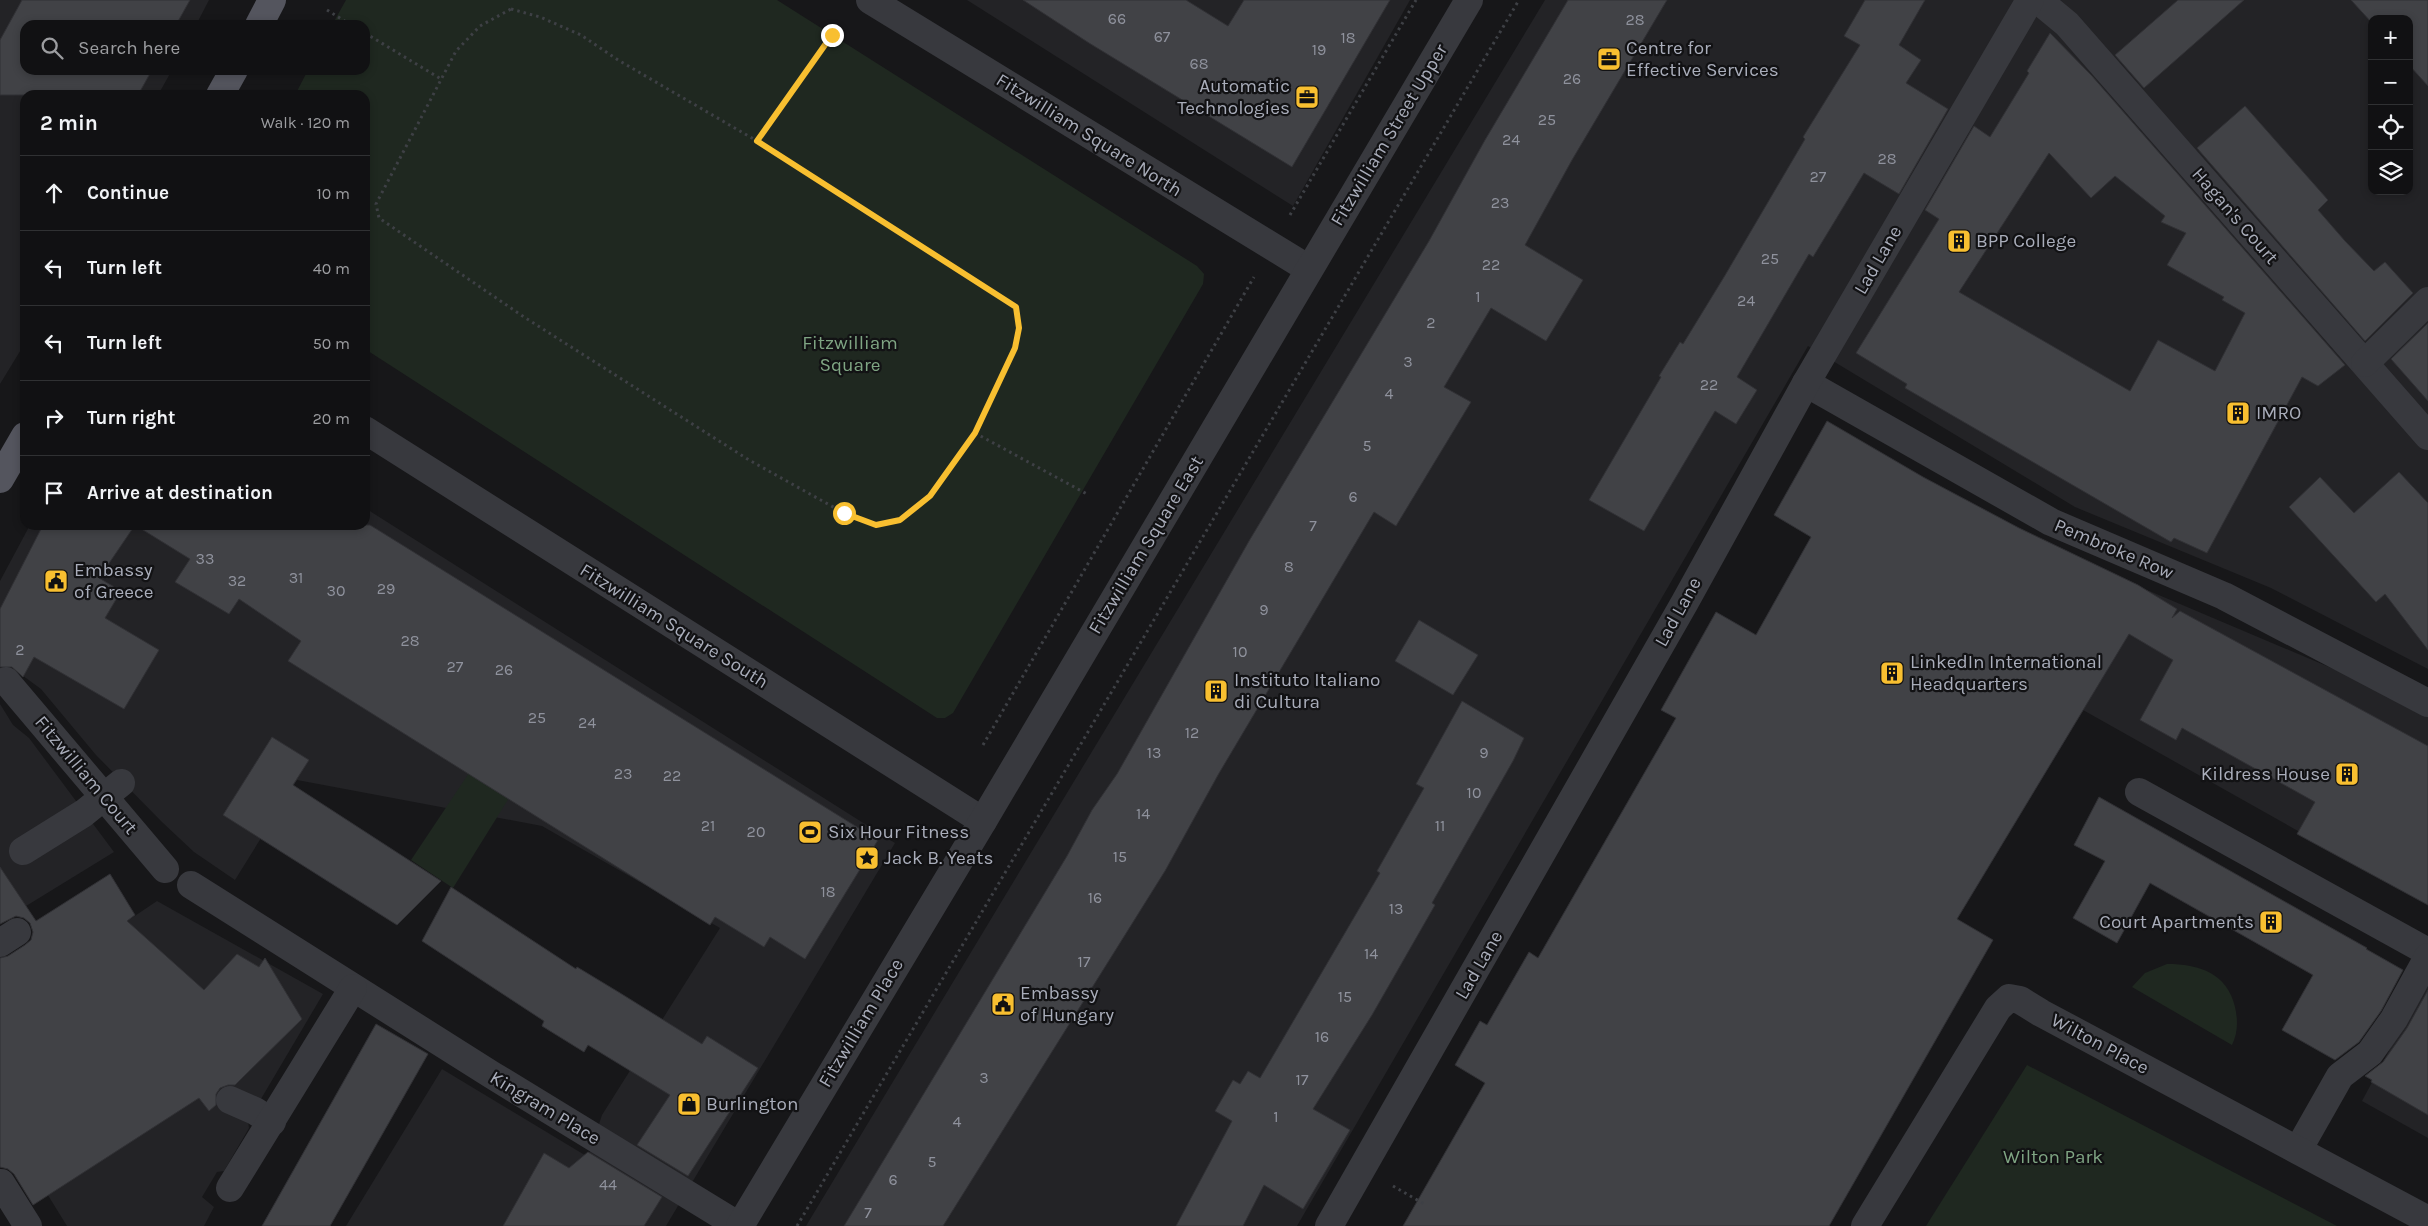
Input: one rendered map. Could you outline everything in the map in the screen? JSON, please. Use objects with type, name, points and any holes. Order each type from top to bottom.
[{"type":"main road","points":[[262,20],[272,0]]},
{"type":"main road","points":[[223,90],[231,75]]},
{"type":"main road","points":[[0,480],[20,445]]},
{"type":"street","name":"Fitzwilliam Square North","points":[[870,0],[1309,269]]},
{"type":"street","name":"Fitzwilliam Street Upper","points":[[1309,269],[1469,0]]},
{"type":"street","name":"Lad Lane","points":[[1329,1226],[1680,610],[1806,382],[2030,0]]},
{"type":"street","name":"Hagan's Court","points":[[2038,0],[2066,24],[2428,436]]},
{"type":"street","name":"Fitzwilliam Square East","points":[[983,821],[1309,269]]},
{"type":"street","points":[[2365,363],[2428,301]]},
{"type":"street","name":"Pembroke Row","points":[[1806,382],[2051,522],[2224,596],[2428,703]]},
{"type":"street","name":"Fitzwilliam Square South","points":[[370,433],[983,821]]},
{"type":"street","name":"Fitzwilliam Court","points":[[6,681],[60,742],[113,790],[165,869]]},
{"type":"street","points":[[22,852],[84,813],[113,790]]},
{"type":"street","points":[[2139,792],[2428,952]]},
{"type":"street","name":"Fitzwilliam Place","points":[[739,1226],[983,821]]},
{"type":"street","name":"Kingram Place","points":[[191,885],[353,988],[739,1226]]},
{"type":"street","points":[[2298,1150],[2340,1076],[2370,1053],[2394,1019],[2428,957]]},
{"type":"street","points":[[230,1188],[353,988]]},
{"type":"street","name":"Wilton Place","points":[[1865,1226],[1998,1008],[2009,998],[2020,1000],[2428,1220]]},
{"type":"street","points":[[230,1100],[255,1111],[272,1122]]},
{"type":"street","points":[[1,1183],[28,1226]]},
{"type":"path","points":[[981,749],[1416,0]]},
{"type":"path","points":[[797,1226],[1519,0]]},
{"type":"path","points":[[511,9],[540,17],[582,35],[618,60],[757,141],[1016,307],[1019,328],[1015,348],[975,433],[930,496],[900,520],[876,525],[844,513],[749,460],[524,317],[379,218],[376,204],[456,51],[480,26],[511,9]]},
{"type":"path","points":[[327,10],[343,20]]},
{"type":"path","points":[[757,141],[834,32]]},
{"type":"path","points":[[370,36],[441,79]]},
{"type":"path","points":[[975,433],[1087,494]]},
{"type":"shaded area","points":[[0,0],[209,0],[199,20],[20,20],[20,75],[169,75],[161,90],[20,90],[20,351],[0,384]]},
{"type":"shaded area","points":[[967,0],[1410,0],[1293,206]]},
{"type":"shaded area","points":[[1545,0],[2428,0],[2428,669],[2271,588],[2075,507],[1808,346],[1297,1226],[806,1226]]},
{"type":"shaded area","points":[[370,511],[895,843],[666,1226],[346,1226],[442,1069],[588,1157],[602,1115],[720,928],[542,826],[297,780],[235,880],[194,852],[162,822],[96,755],[41,689],[0,659],[0,581],[27,530],[370,530]]},
{"type":"shaded area","name":"Kildress House","points":[[2147,590],[2428,709],[2428,904],[2083,710]]},
{"type":"shaded area","points":[[0,704],[13,725],[29,738],[114,852],[0,922]]},
{"type":"shaded area","points":[[157,901],[323,994],[248,1121],[249,1128],[224,1171],[217,1172],[202,1197],[214,1207],[204,1226],[67,1226],[33,1171],[96,942]]},
{"type":"shaded area","points":[[2428,978],[2428,1138],[2362,1101]]},
{"type":"green space","name":"Fitzwilliam Square","points":[[346,0],[777,0],[1197,266],[1204,274],[1203,284],[953,713],[945,718],[937,718],[370,352],[370,90],[298,90],[305,75],[370,75],[370,20],[335,20]]},
{"type":"green space","points":[[471,770],[509,798],[453,888],[411,860]]},
{"type":"green space","points":[[2167,964],[2179,964],[2200,969],[2218,978],[2226,986],[2231,995],[2237,1017],[2237,1026],[2232,1045],[2132,987],[2145,973]]},
{"type":"green space","name":"Wilton Park","points":[[2027,1065],[2337,1226],[1926,1226]]},
{"type":"building","points":[[22,0],[190,0],[179,20],[20,20],[20,75],[149,75],[141,90],[20,90],[20,95],[0,95],[0,40]]},
{"type":"building","points":[[1023,0],[1186,0],[1228,26],[1244,0],[1390,0],[1292,167],[1089,43]]},
{"type":"building","points":[[1568,0],[1667,0],[1572,160],[1525,245],[1583,280],[1546,341],[1491,308],[1444,387],[1471,402],[1396,526],[1374,512],[1218,775],[1165,871],[943,1226],[844,1226],[1067,856],[1092,810],[1117,774],[1249,541],[1429,241],[1485,140]]},
{"type":"building","points":[[1865,0],[1925,0],[1899,45],[1921,60],[1906,83],[1948,109],[1899,194],[1864,173],[1813,257],[1809,254],[1737,377],[1757,390],[1736,424],[1715,411],[1644,531],[1589,500],[1661,377],[1659,376],[1680,342],[1683,344],[1724,277],[1805,139],[1803,137],[1860,45],[1844,36]]},
{"type":"building","points":[[2178,0],[2244,0],[2144,88],[2115,55]]},
{"type":"building","points":[[2351,0],[2428,0],[2428,86],[2413,69],[2413,15],[2368,15],[2368,19]]},
{"type":"building","points":[[2050,33],[2092,76],[2345,365],[2318,386],[2302,377],[2207,553],[2174,538],[2171,542],[1905,388],[1907,384],[1856,353],[1939,219],[1925,210],[1974,126],[1990,137],[2029,73],[2027,71]],"holes":[[[2049,153],[2091,198],[2115,176],[2165,216],[2161,222],[2186,233],[2167,265],[2224,297],[2222,300],[2245,313],[2215,371],[2158,340],[2130,391],[1959,292]]]},
{"type":"building","points":[[2245,106],[2328,200],[2318,210],[2345,241],[2374,271],[2385,262],[2413,293],[2365,341],[2197,148]]},
{"type":"building","points":[[2428,323],[2428,401],[2391,359]]},
{"type":"building","points":[[1827,421],[1923,477],[2019,528],[2138,585],[2177,609],[2172,618],[2180,611],[2428,746],[2428,905],[2297,834],[2315,802],[2182,728],[2176,740],[2140,720],[2173,660],[2129,634],[1957,919],[1993,940],[1829,1226],[1403,1226],[1485,1083],[1455,1065],[1480,1021],[1487,1025],[1529,952],[1538,958],[1676,718],[1661,710],[1716,612],[1756,635],[1811,537],[1774,515]]},
{"type":"building","points":[[2399,472],[2428,503],[2428,650],[2385,594],[2376,602],[2289,507],[2320,477],[2354,513]]},
{"type":"building","points":[[370,525],[878,840],[805,959],[770,937],[764,947],[715,917],[710,925],[288,661],[301,641],[239,599],[229,614],[175,582],[190,559],[143,530],[370,530]]},
{"type":"building","points":[[40,530],[132,530],[99,578],[121,591],[105,618],[159,650],[124,709],[34,657],[23,677],[12,667],[0,667],[0,609]]},
{"type":"building","points":[[1419,620],[1478,655],[1453,695],[1395,661]]},
{"type":"building","points":[[1462,701],[1524,738],[1513,761],[1432,903],[1435,905],[1372,1015],[1313,1109],[1350,1130],[1303,1209],[1264,1185],[1243,1226],[1176,1226],[1232,1121],[1215,1111],[1233,1080],[1240,1084],[1248,1071],[1260,1078],[1380,873],[1377,871],[1424,788],[1416,784]]},
{"type":"building","points":[[272,737],[309,760],[293,785],[441,881],[397,925],[223,815]]},
{"type":"building","name":"Court Apartments","points":[[2099,797],[2403,970],[2381,1011],[2359,1042],[2335,1060],[2282,1030],[2313,975],[2150,883],[2117,943],[2073,918],[2105,861],[2074,845]]},
{"type":"building","points":[[0,867],[36,921],[110,874],[135,915],[127,921],[204,990],[237,954],[259,967],[265,958],[302,1019],[235,1085],[220,1088],[216,1094],[216,1105],[209,1111],[199,1098],[33,1205],[14,1174],[8,1169],[0,1167],[0,958],[8,956],[25,945],[31,940],[33,932],[30,923],[24,918],[16,916],[0,924]]},
{"type":"building","points":[[451,887],[576,969],[577,967],[702,1044],[707,1036],[758,1068],[688,1176],[637,1145],[670,1095],[588,1045],[584,1052],[542,1026],[544,1021],[422,941]]},
{"type":"building","points":[[2428,990],[2428,1115],[2371,1082],[2372,1080],[2365,1076],[2383,1062],[2407,1028]]},
{"type":"building","points":[[376,1024],[428,1054],[330,1226],[262,1226]]},
{"type":"building","points":[[588,1152],[662,1197],[644,1226],[503,1226],[544,1153],[569,1168]]},
{"type":"place","name":"Centre for Effective Services","points":[[1609,59]]},
{"type":"place","name":"Automatic Technologies","points":[[1307,97]]},
{"type":"place","name":"BPP College","points":[[1959,241]]},
{"type":"place","name":"IMRO","points":[[2238,413]]},
{"type":"place","name":"Embassy of Greece","points":[[56,581]]},
{"type":"place","name":"LinkedIn International Headquarters","points":[[1892,673]]},
{"type":"place","name":"Instituto Italiano di Cultura","points":[[1216,691]]},
{"type":"place","name":"Kildress House","points":[[2347,774]]},
{"type":"place","name":"Six Hour Fitness","points":[[810,832]]},
{"type":"place","name":"Jack B. Yeats","points":[[867,858]]},
{"type":"place","name":"Court Apartments","points":[[2271,922]]},
{"type":"place","name":"Embassy of Hungary","points":[[1003,1004]]},
{"type":"place","name":"Burlington","points":[[689,1104]]},
{"type":"route","points":[[832,35],[757,141],[1016,307],[1019,328],[1015,348],[975,433],[930,496],[900,520],[876,525],[844,513]]}]
